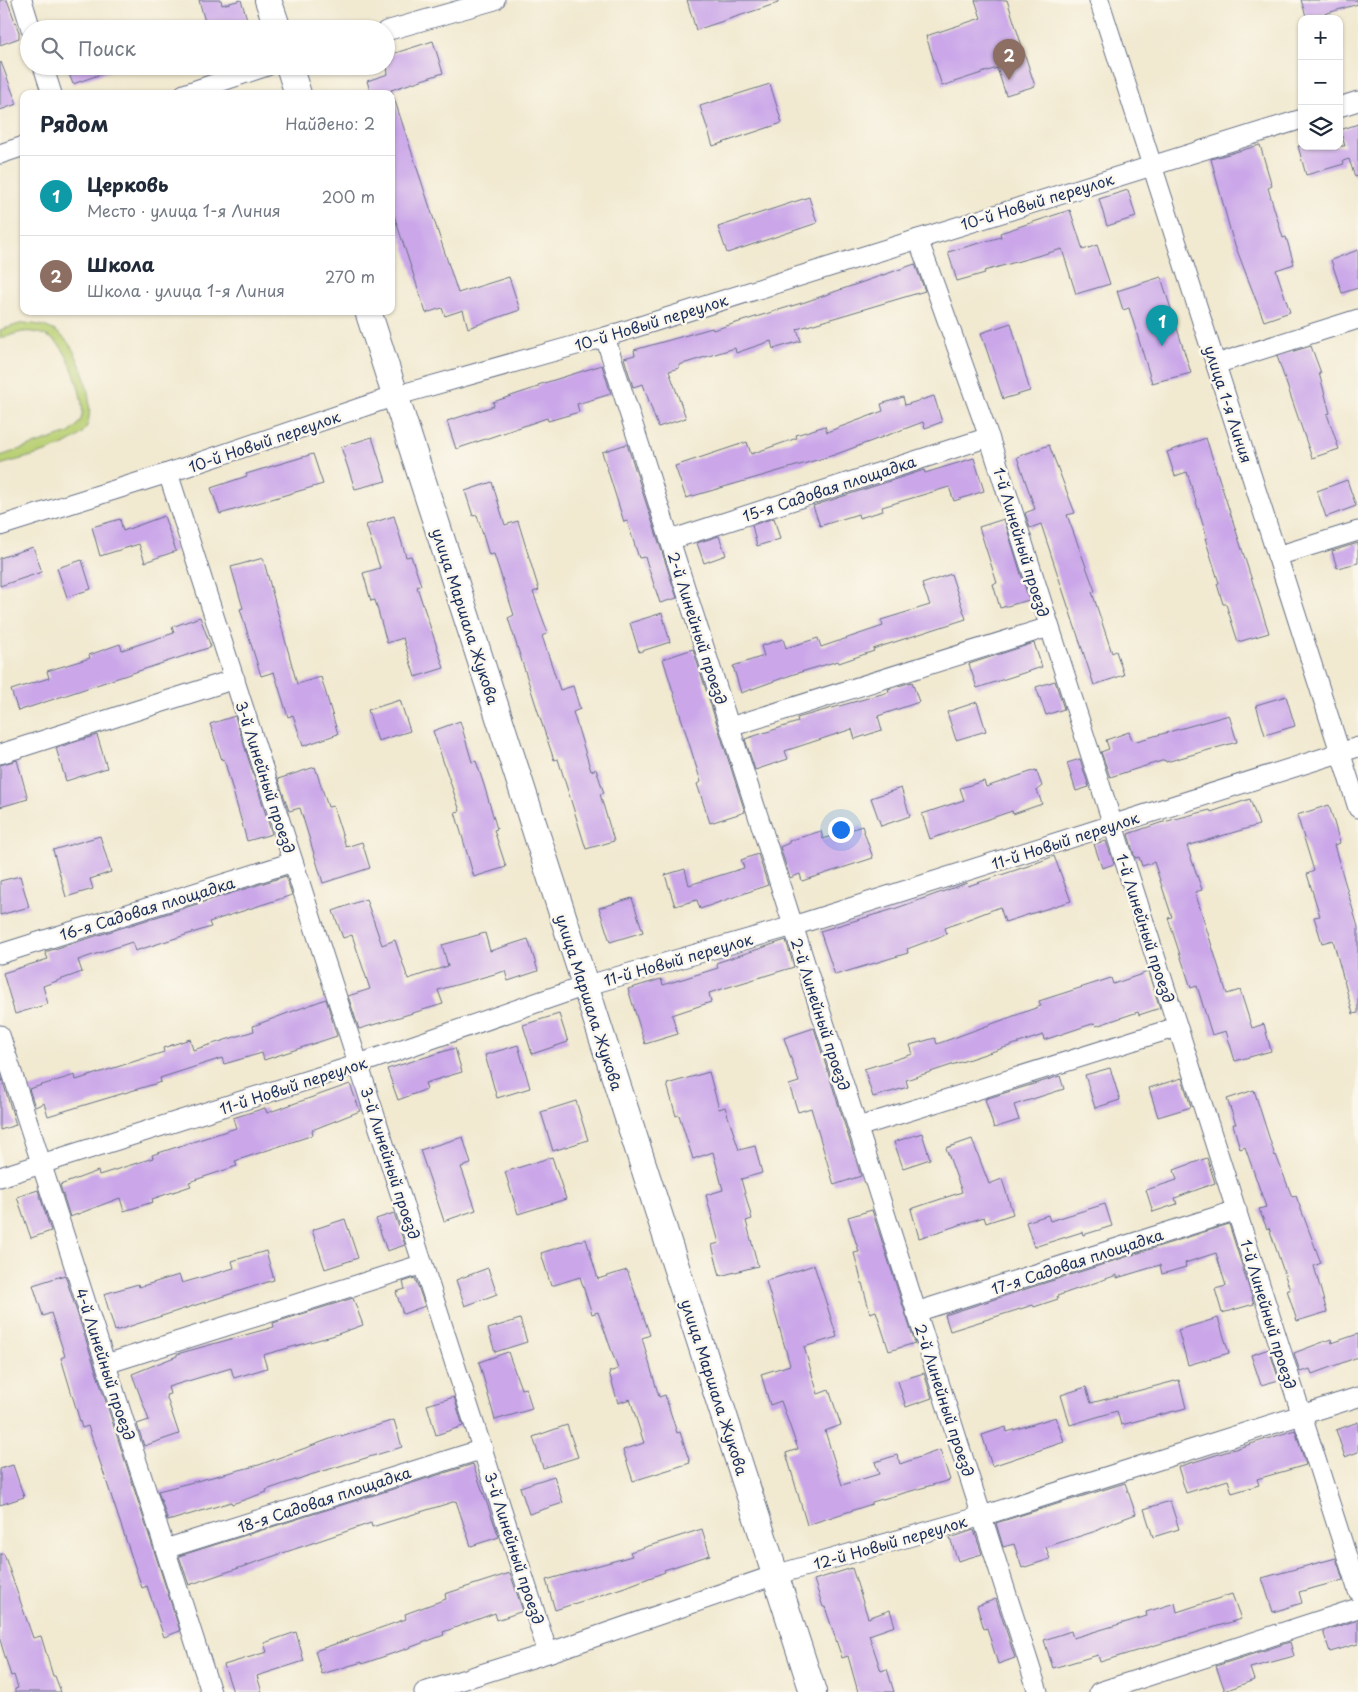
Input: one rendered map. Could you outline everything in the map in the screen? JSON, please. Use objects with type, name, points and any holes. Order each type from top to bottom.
[{"type":"main road","points":[[268,0],[275,20]]},
{"type":"main road","points":[[292,75],[297,90]]},
{"type":"main road","name":"улица Маршала Жукова","points":[[369,315],[812,1692]]},
{"type":"street","points":[[22,0],[28,20]]},
{"type":"street","points":[[395,28],[495,0]]},
{"type":"street","name":"улица 1-я Линия","points":[[1099,0],[1277,556],[1349,750],[1358,808]]},
{"type":"street","points":[[46,75],[51,90]]},
{"type":"street","points":[[196,90],[240,75]]},
{"type":"street","points":[[1343,106],[1358,101]]},
{"type":"street","name":"10-й Новый переулок","points":[[0,526],[168,473],[395,396],[605,337],[1298,120]]},
{"type":"street","points":[[0,154],[20,147]]},
{"type":"street","name":"1-й Линейный проезд","points":[[918,239],[989,437],[1358,1591]]},
{"type":"street","points":[[1216,364],[1358,319]]},
{"type":"street","name":"2-й Линейный проезд","points":[[605,337],[1038,1692]]},
{"type":"street","name":"15-я Садовая площадка","points":[[670,540],[989,437]]},
{"type":"street","name":"3-й Линейный проезд","points":[[168,473],[548,1653]]},
{"type":"street","points":[[1277,556],[1358,531]]},
{"type":"street","points":[[730,726],[1049,627]]},
{"type":"street","points":[[0,754],[234,679]]},
{"type":"street","name":"11-й Новый переулок","points":[[0,1178],[359,1064],[585,986],[793,926],[1349,750]]},
{"type":"street","name":"16-я Садовая площадка","points":[[0,954],[294,862]]},
{"type":"street","points":[[858,1127],[1177,1026]]},
{"type":"street","name":"4-й Линейный проезд","points":[[0,1035],[211,1692]]},
{"type":"street","name":"17-я Садовая площадка","points":[[916,1312],[1237,1210]]},
{"type":"street","points":[[106,1364],[423,1264]]},
{"type":"street","name":"12-й Новый переулок","points":[[424,1692],[548,1653],[775,1575],[982,1516],[1358,1396]]},
{"type":"street","name":"18-я Садовая площадка","points":[[165,1549],[483,1449]]},
{"type":"street","points":[[1099,1692],[1358,1608]]},
{"type":"green space","points":[[23,323],[40,325],[51,329],[65,339],[77,357],[82,370],[89,398],[90,411],[84,431],[68,443],[0,465],[0,456],[69,433],[79,423],[82,415],[81,399],[76,379],[68,359],[56,341],[32,332],[18,333],[0,339],[0,330]]},
{"type":"building","points":[[0,0],[7,0],[19,32],[19,38],[0,45]]},
{"type":"building","points":[[199,0],[221,0],[222,5],[241,0],[247,20],[205,20]]},
{"type":"building","points":[[687,0],[778,0],[778,3],[696,30]]},
{"type":"building","points":[[975,0],[1007,0],[1035,86],[1006,95],[997,68],[942,86],[926,36],[981,18]]},
{"type":"building","points":[[1301,0],[1358,0],[1358,4],[1321,15],[1306,15]]},
{"type":"building","points":[[433,41],[443,73],[391,90],[370,90],[367,81],[385,75],[395,75],[395,53]]},
{"type":"building","points":[[0,63],[17,104],[0,110]]},
{"type":"building","points":[[70,75],[98,75],[73,84]]},
{"type":"building","points":[[770,84],[782,123],[713,146],[700,106]]},
{"type":"building","points":[[395,101],[458,293],[509,277],[520,310],[468,328],[463,310],[445,316],[442,308],[426,313],[395,218]]},
{"type":"building","points":[[1358,124],[1358,176],[1355,177],[1349,159],[1343,161],[1344,164],[1306,175],[1299,150],[1343,150],[1343,146],[1345,146],[1343,129]]},
{"type":"building","points":[[1260,145],[1272,186],[1268,188],[1283,238],[1286,237],[1294,264],[1276,270],[1290,312],[1264,321],[1232,237],[1211,159]]},
{"type":"building","points":[[1128,190],[1136,217],[1107,226],[1099,199]]},
{"type":"building","points":[[809,197],[817,223],[727,253],[718,227]]},
{"type":"building","points":[[1070,210],[1083,250],[1097,245],[1110,284],[1076,294],[1062,249],[984,271],[985,273],[957,281],[948,252],[1001,237],[1000,233]]},
{"type":"building","points":[[1358,250],[1358,288],[1342,293],[1331,260]]},
{"type":"building","points":[[915,264],[925,291],[797,329],[801,341],[773,349],[771,341],[736,353],[735,348],[679,365],[679,368],[669,371],[686,418],[658,427],[643,384],[633,387],[624,358],[635,355],[634,350],[712,328],[713,330],[805,302]]},
{"type":"building","points":[[1161,277],[1191,373],[1152,383],[1129,308],[1123,310],[1117,291]]},
{"type":"building","points":[[1011,323],[1030,391],[1003,399],[981,333]]},
{"type":"building","points":[[1311,346],[1321,373],[1319,373],[1330,413],[1327,414],[1339,449],[1312,458],[1277,356]]},
{"type":"building","points":[[602,365],[611,394],[577,404],[579,412],[548,421],[547,418],[456,449],[447,421],[494,406],[493,402],[538,387],[538,385]]},
{"type":"building","points":[[934,396],[942,422],[925,428],[923,422],[834,455],[686,498],[675,466],[747,442],[751,454],[797,438],[796,435],[825,426],[827,432],[883,411],[881,404],[903,397],[905,405]]},
{"type":"building","points":[[372,437],[386,481],[355,489],[341,447]]},
{"type":"building","points":[[1206,438],[1269,633],[1238,642],[1226,604],[1223,604],[1217,584],[1219,583],[1205,538],[1207,538],[1187,472],[1175,476],[1167,452]]},
{"type":"building","points":[[627,444],[677,598],[660,603],[645,557],[639,558],[627,521],[624,522],[602,452]]},
{"type":"building","points":[[1049,445],[1075,513],[1067,515],[1095,591],[1092,592],[1112,653],[1116,651],[1124,675],[1094,685],[1041,524],[1030,528],[1025,513],[1035,509],[1017,457]]},
{"type":"building","points":[[313,454],[323,484],[220,514],[211,488],[247,476],[246,474]]},
{"type":"building","points":[[974,458],[984,491],[954,501],[949,487],[882,507],[883,511],[859,518],[858,514],[820,526],[813,506],[924,470],[925,473]]},
{"type":"building","points":[[1347,480],[1356,506],[1326,517],[1317,491]]},
{"type":"building","points":[[492,482],[505,525],[518,521],[539,590],[533,592],[548,633],[542,636],[560,690],[573,686],[580,709],[573,712],[591,771],[596,769],[604,793],[600,794],[614,841],[586,849],[558,759],[554,760],[508,618],[514,615],[494,554],[489,555],[477,515],[473,516],[465,491]]},
{"type":"building","points":[[164,516],[176,551],[145,562],[139,544],[100,556],[92,527],[120,519],[123,531]]},
{"type":"building","points":[[394,516],[406,557],[411,556],[421,585],[417,587],[444,668],[415,677],[403,638],[387,643],[375,600],[371,601],[363,573],[380,568],[366,525]]},
{"type":"building","points":[[774,518],[780,539],[757,546],[752,525]]},
{"type":"building","points":[[1004,519],[1029,600],[1000,608],[993,584],[997,583],[979,527]]},
{"type":"building","points":[[719,536],[726,555],[704,563],[697,543]]},
{"type":"building","points":[[1358,543],[1358,563],[1337,568],[1332,551]]},
{"type":"building","points":[[33,547],[42,572],[0,586],[0,558]]},
{"type":"building","points":[[263,558],[297,684],[321,677],[338,734],[303,746],[293,715],[288,717],[274,672],[261,676],[240,609],[243,608],[231,567]]},
{"type":"building","points":[[82,560],[91,589],[67,597],[57,568]]},
{"type":"building","points":[[951,574],[966,619],[873,649],[874,651],[839,663],[838,661],[794,674],[741,693],[733,666],[764,656],[761,646],[783,639],[786,648],[818,638],[821,647],[883,626],[881,620],[930,605],[922,584]]},
{"type":"building","points":[[662,613],[670,642],[639,652],[630,623]]},
{"type":"building","points":[[200,617],[211,647],[18,711],[11,690],[49,678],[47,671],[90,658],[89,655],[120,644],[122,650],[174,633],[172,627]]},
{"type":"building","points":[[1034,643],[1042,667],[977,688],[969,664]]},
{"type":"building","points":[[693,649],[745,812],[710,823],[697,784],[701,782],[663,659]]},
{"type":"building","points":[[1055,681],[1064,709],[1046,715],[1036,687]]},
{"type":"building","points":[[912,682],[919,702],[878,716],[882,730],[855,739],[852,729],[785,751],[788,759],[755,770],[745,739],[798,722],[797,718],[889,692],[888,689]]},
{"type":"building","points":[[1286,696],[1295,726],[1265,735],[1256,705]]},
{"type":"building","points":[[400,700],[410,731],[378,741],[368,710]]},
{"type":"building","points":[[977,702],[986,731],[956,740],[947,712]]},
{"type":"building","points":[[1229,715],[1237,742],[1166,762],[1165,760],[1110,777],[1101,752],[1109,749],[1106,740],[1129,732],[1133,742]]},
{"type":"building","points":[[235,716],[272,834],[247,841],[224,759],[222,760],[210,724]]},
{"type":"building","points":[[460,721],[472,762],[476,761],[484,785],[497,829],[494,830],[506,867],[474,877],[455,812],[460,811],[433,731]]},
{"type":"building","points":[[97,735],[107,768],[66,781],[56,748]]},
{"type":"building","points":[[1080,759],[1089,787],[1076,791],[1067,763]]},
{"type":"building","points":[[17,760],[28,799],[0,807],[0,765]]},
{"type":"building","points":[[315,767],[328,807],[333,806],[346,847],[362,842],[370,868],[323,883],[300,808],[289,811],[278,779]]},
{"type":"building","points":[[1036,770],[1042,786],[1037,790],[1042,804],[1013,814],[1012,811],[930,839],[922,814],[964,800],[960,788],[984,781],[986,787]]},
{"type":"building","points":[[901,788],[910,816],[881,826],[871,798]]},
{"type":"building","points":[[1250,799],[1259,825],[1187,846],[1202,890],[1195,892],[1227,994],[1240,990],[1252,1028],[1264,1024],[1271,1051],[1235,1061],[1226,1031],[1212,1035],[1197,986],[1191,988],[1168,918],[1172,917],[1154,862],[1142,866],[1139,857],[1135,858],[1128,834],[1160,823],[1210,810],[1211,812]]},
{"type":"building","points":[[1329,805],[1340,843],[1334,845],[1358,927],[1358,1013],[1353,1014],[1333,940],[1322,943],[1314,917],[1320,916],[1307,874],[1314,871],[1297,815]]},
{"type":"building","points":[[862,826],[873,858],[802,881],[800,874],[790,878],[780,847],[789,843],[789,841],[821,831],[823,839]]},
{"type":"building","points":[[100,836],[111,872],[90,879],[93,889],[66,897],[53,850]]},
{"type":"building","points":[[1106,841],[1114,864],[1102,868],[1094,844]]},
{"type":"building","points":[[758,854],[768,885],[700,909],[697,900],[675,906],[665,875],[685,869],[689,885],[744,868],[741,860]]},
{"type":"building","points":[[1054,856],[1071,901],[1005,922],[1000,907],[945,928],[947,934],[907,949],[908,953],[835,975],[820,931],[894,909],[967,883],[968,886]]},
{"type":"building","points":[[20,876],[29,907],[0,915],[0,881]]},
{"type":"building","points":[[286,876],[292,895],[209,922],[211,927],[135,951],[132,942],[78,960],[82,972],[43,986],[48,1004],[15,1014],[3,973],[48,959],[45,952]]},
{"type":"building","points":[[632,898],[643,932],[610,942],[599,908]]},
{"type":"building","points":[[366,899],[382,945],[395,940],[408,979],[448,966],[442,945],[485,933],[490,951],[528,939],[538,971],[508,981],[505,971],[438,990],[443,1004],[359,1029],[348,996],[370,989],[352,935],[343,938],[333,911]]},
{"type":"building","points":[[786,940],[794,967],[709,993],[711,1002],[672,1015],[678,1034],[645,1044],[628,989],[661,979],[663,985],[718,968],[716,963]]},
{"type":"building","points":[[1148,972],[1160,1008],[1139,1015],[1138,1012],[1096,1026],[1095,1023],[1044,1040],[1043,1035],[906,1080],[908,1087],[873,1097],[864,1069],[913,1054],[910,1045],[935,1038],[937,1044],[1041,1006],[1039,1001],[1111,978],[1113,984]]},
{"type":"building","points":[[326,999],[337,1036],[264,1060],[262,1053],[224,1064],[222,1058],[160,1078],[161,1082],[48,1116],[44,1103],[35,1107],[29,1089],[75,1075],[76,1080],[164,1052],[163,1048],[190,1039],[193,1050],[254,1031],[253,1026]]},
{"type":"building","points":[[559,1014],[568,1042],[532,1054],[523,1025]]},
{"type":"building","points":[[814,1028],[861,1176],[834,1185],[811,1108],[798,1112],[789,1085],[799,1082],[784,1038]]},
{"type":"building","points":[[518,1045],[530,1088],[497,1098],[485,1055]]},
{"type":"building","points":[[455,1048],[462,1072],[425,1083],[427,1089],[398,1100],[387,1069]]},
{"type":"building","points":[[1110,1068],[1120,1100],[1095,1108],[1085,1075]]},
{"type":"building","points":[[0,1072],[16,1125],[0,1130]]},
{"type":"building","points":[[709,1072],[719,1109],[725,1107],[739,1150],[755,1146],[762,1173],[741,1179],[752,1219],[746,1221],[758,1266],[720,1276],[712,1245],[719,1243],[706,1195],[723,1190],[713,1152],[693,1159],[679,1115],[676,1116],[667,1084]]},
{"type":"building","points":[[1060,1076],[1064,1089],[1014,1105],[1019,1120],[994,1128],[985,1099]]},
{"type":"building","points":[[1182,1078],[1191,1107],[1158,1117],[1149,1088]]},
{"type":"building","points":[[350,1084],[360,1111],[312,1130],[313,1135],[235,1161],[237,1166],[189,1182],[191,1186],[152,1199],[153,1202],[124,1211],[120,1198],[70,1217],[60,1185],[98,1171],[99,1175],[153,1158],[152,1155],[236,1128],[233,1118],[265,1108],[267,1113]]},
{"type":"building","points":[[1254,1090],[1275,1156],[1292,1197],[1296,1196],[1321,1263],[1314,1266],[1327,1312],[1297,1321],[1287,1290],[1290,1290],[1269,1228],[1267,1229],[1259,1209],[1266,1207],[1245,1147],[1240,1149],[1233,1124],[1236,1124],[1227,1099]]},
{"type":"building","points":[[576,1101],[588,1140],[553,1151],[541,1112]]},
{"type":"building","points":[[922,1133],[930,1159],[903,1168],[894,1142]]},
{"type":"building","points":[[463,1137],[471,1164],[461,1167],[476,1210],[444,1221],[420,1150]]},
{"type":"building","points":[[972,1139],[989,1184],[1002,1179],[1013,1214],[986,1223],[984,1217],[919,1238],[911,1209],[962,1192],[946,1148]]},
{"type":"building","points":[[552,1157],[566,1199],[518,1214],[505,1172]]},
{"type":"building","points":[[1207,1158],[1215,1183],[1175,1198],[1177,1204],[1153,1212],[1146,1190],[1177,1180],[1174,1170]]},
{"type":"building","points":[[38,1190],[51,1231],[31,1238],[17,1197]]},
{"type":"building","points":[[1105,1204],[1112,1226],[1083,1235],[1082,1232],[1034,1247],[1026,1222],[1048,1215],[1050,1221]]},
{"type":"building","points":[[872,1210],[915,1343],[889,1351],[876,1311],[870,1313],[854,1253],[859,1252],[848,1217]]},
{"type":"building","points":[[394,1213],[405,1245],[387,1251],[376,1219]]},
{"type":"building","points":[[345,1219],[358,1258],[325,1269],[312,1230]]},
{"type":"building","points":[[1229,1224],[1254,1304],[1222,1313],[1215,1289],[1226,1286],[1216,1253],[1185,1263],[1186,1267],[1162,1274],[1160,1265],[1117,1278],[1117,1275],[1057,1296],[1058,1299],[950,1331],[945,1315]]},
{"type":"building","points":[[586,1239],[598,1279],[627,1270],[650,1335],[642,1338],[659,1397],[665,1395],[677,1433],[680,1432],[690,1463],[633,1481],[623,1450],[644,1443],[630,1399],[618,1403],[609,1372],[618,1369],[598,1312],[592,1314],[580,1277],[551,1286],[541,1253]]},
{"type":"building","points":[[266,1251],[274,1280],[115,1331],[104,1294],[138,1284],[139,1287],[179,1275],[182,1283],[234,1268],[232,1261]]},
{"type":"building","points":[[814,1265],[837,1337],[804,1347],[818,1394],[829,1390],[841,1425],[825,1431],[842,1485],[879,1474],[875,1462],[897,1455],[900,1464],[940,1450],[950,1480],[872,1502],[872,1504],[807,1525],[786,1453],[798,1449],[781,1401],[770,1405],[761,1374],[790,1365],[766,1281]]},
{"type":"building","points":[[488,1268],[497,1294],[465,1306],[456,1280]]},
{"type":"building","points":[[65,1275],[180,1631],[164,1637],[147,1586],[142,1588],[88,1426],[82,1428],[61,1358],[65,1356],[51,1313],[43,1316],[33,1285]]},
{"type":"building","points":[[415,1278],[425,1306],[403,1314],[396,1292],[405,1289],[403,1282]]},
{"type":"building","points":[[353,1298],[363,1325],[332,1336],[263,1355],[267,1368],[234,1378],[231,1368],[168,1387],[170,1394],[166,1395],[179,1434],[144,1446],[137,1424],[149,1420],[132,1374],[177,1356],[177,1354],[274,1327],[273,1323]]},
{"type":"building","points":[[1218,1318],[1229,1353],[1188,1365],[1178,1330]]},
{"type":"building","points":[[520,1319],[527,1342],[495,1352],[488,1329]]},
{"type":"building","points":[[1358,1334],[1358,1357],[1312,1374],[1310,1369],[1300,1372],[1294,1353],[1331,1339],[1332,1343]]},
{"type":"building","points":[[1269,1349],[1279,1380],[1261,1385],[1251,1355]]},
{"type":"building","points":[[508,1352],[521,1389],[526,1388],[532,1409],[495,1420],[479,1362]]},
{"type":"building","points":[[924,1373],[932,1398],[906,1407],[898,1381]]},
{"type":"building","points":[[1179,1380],[1186,1408],[1121,1425],[1117,1411],[1070,1425],[1061,1395],[1086,1387],[1091,1403]]},
{"type":"building","points":[[454,1397],[463,1426],[436,1435],[427,1405]]},
{"type":"building","points":[[1056,1417],[1064,1442],[992,1466],[982,1435],[1006,1427],[1007,1432]]},
{"type":"building","points":[[394,1420],[402,1447],[307,1476],[232,1504],[231,1502],[168,1521],[158,1491],[259,1465],[341,1435],[341,1437]]},
{"type":"building","points":[[1358,1422],[1358,1452],[1345,1457],[1336,1430]]},
{"type":"building","points":[[567,1425],[578,1457],[543,1468],[533,1437]]},
{"type":"building","points":[[1295,1430],[1306,1465],[1257,1479],[1259,1485],[1232,1493],[1228,1480],[1186,1493],[1178,1467]]},
{"type":"building","points":[[473,1464],[499,1537],[471,1546],[456,1501],[372,1527],[371,1523],[189,1585],[179,1556]]},
{"type":"building","points":[[13,1465],[24,1497],[0,1505],[0,1469]]},
{"type":"building","points":[[554,1476],[563,1503],[529,1514],[520,1487]]},
{"type":"building","points":[[1125,1483],[1136,1514],[1099,1528],[1099,1530],[1046,1547],[1050,1559],[1022,1568],[1014,1544],[1003,1547],[996,1523]]},
{"type":"building","points":[[1170,1501],[1179,1529],[1153,1537],[1144,1509]]},
{"type":"building","points":[[702,1529],[710,1555],[664,1570],[665,1572],[628,1586],[555,1610],[546,1580],[632,1556],[630,1552]]},
{"type":"building","points":[[974,1530],[982,1554],[958,1561],[950,1538]]},
{"type":"building","points":[[0,1554],[4,1554],[33,1638],[41,1636],[53,1676],[55,1676],[61,1692],[15,1692],[15,1689],[18,1688],[14,1675],[11,1676],[0,1640]]},
{"type":"building","points":[[1336,1558],[1343,1580],[1299,1592],[1302,1603],[1273,1612],[1262,1578]]},
{"type":"building","points":[[852,1568],[868,1618],[890,1610],[895,1626],[869,1635],[881,1671],[887,1669],[894,1692],[858,1692],[848,1656],[842,1658],[825,1607],[823,1607],[814,1580]]},
{"type":"building","points":[[510,1573],[523,1611],[497,1620],[495,1613],[443,1632],[444,1635],[403,1650],[362,1664],[362,1662],[322,1674],[315,1651],[406,1619],[405,1614],[446,1599],[445,1594]]},
{"type":"building","points":[[1232,1594],[1241,1619],[1100,1662],[1098,1655],[1053,1668],[1044,1640],[1071,1631],[1073,1638],[1147,1616],[1146,1612],[1175,1603],[1177,1612]]},
{"type":"building","points":[[996,1599],[1015,1658],[998,1664],[987,1628],[984,1629],[977,1606]]},
{"type":"building","points":[[1358,1620],[1358,1644],[1330,1652],[1323,1631]]},
{"type":"building","points":[[296,1632],[304,1661],[257,1676],[262,1692],[233,1692],[224,1665],[267,1652],[264,1643]]},
{"type":"building","points":[[1290,1642],[1294,1656],[1250,1668],[1254,1680],[1225,1691],[1216,1666]]},
{"type":"place","name":"Школа","points":[[1009,80]]},
{"type":"place","name":"Церковь","points":[[1162,346]]}]
